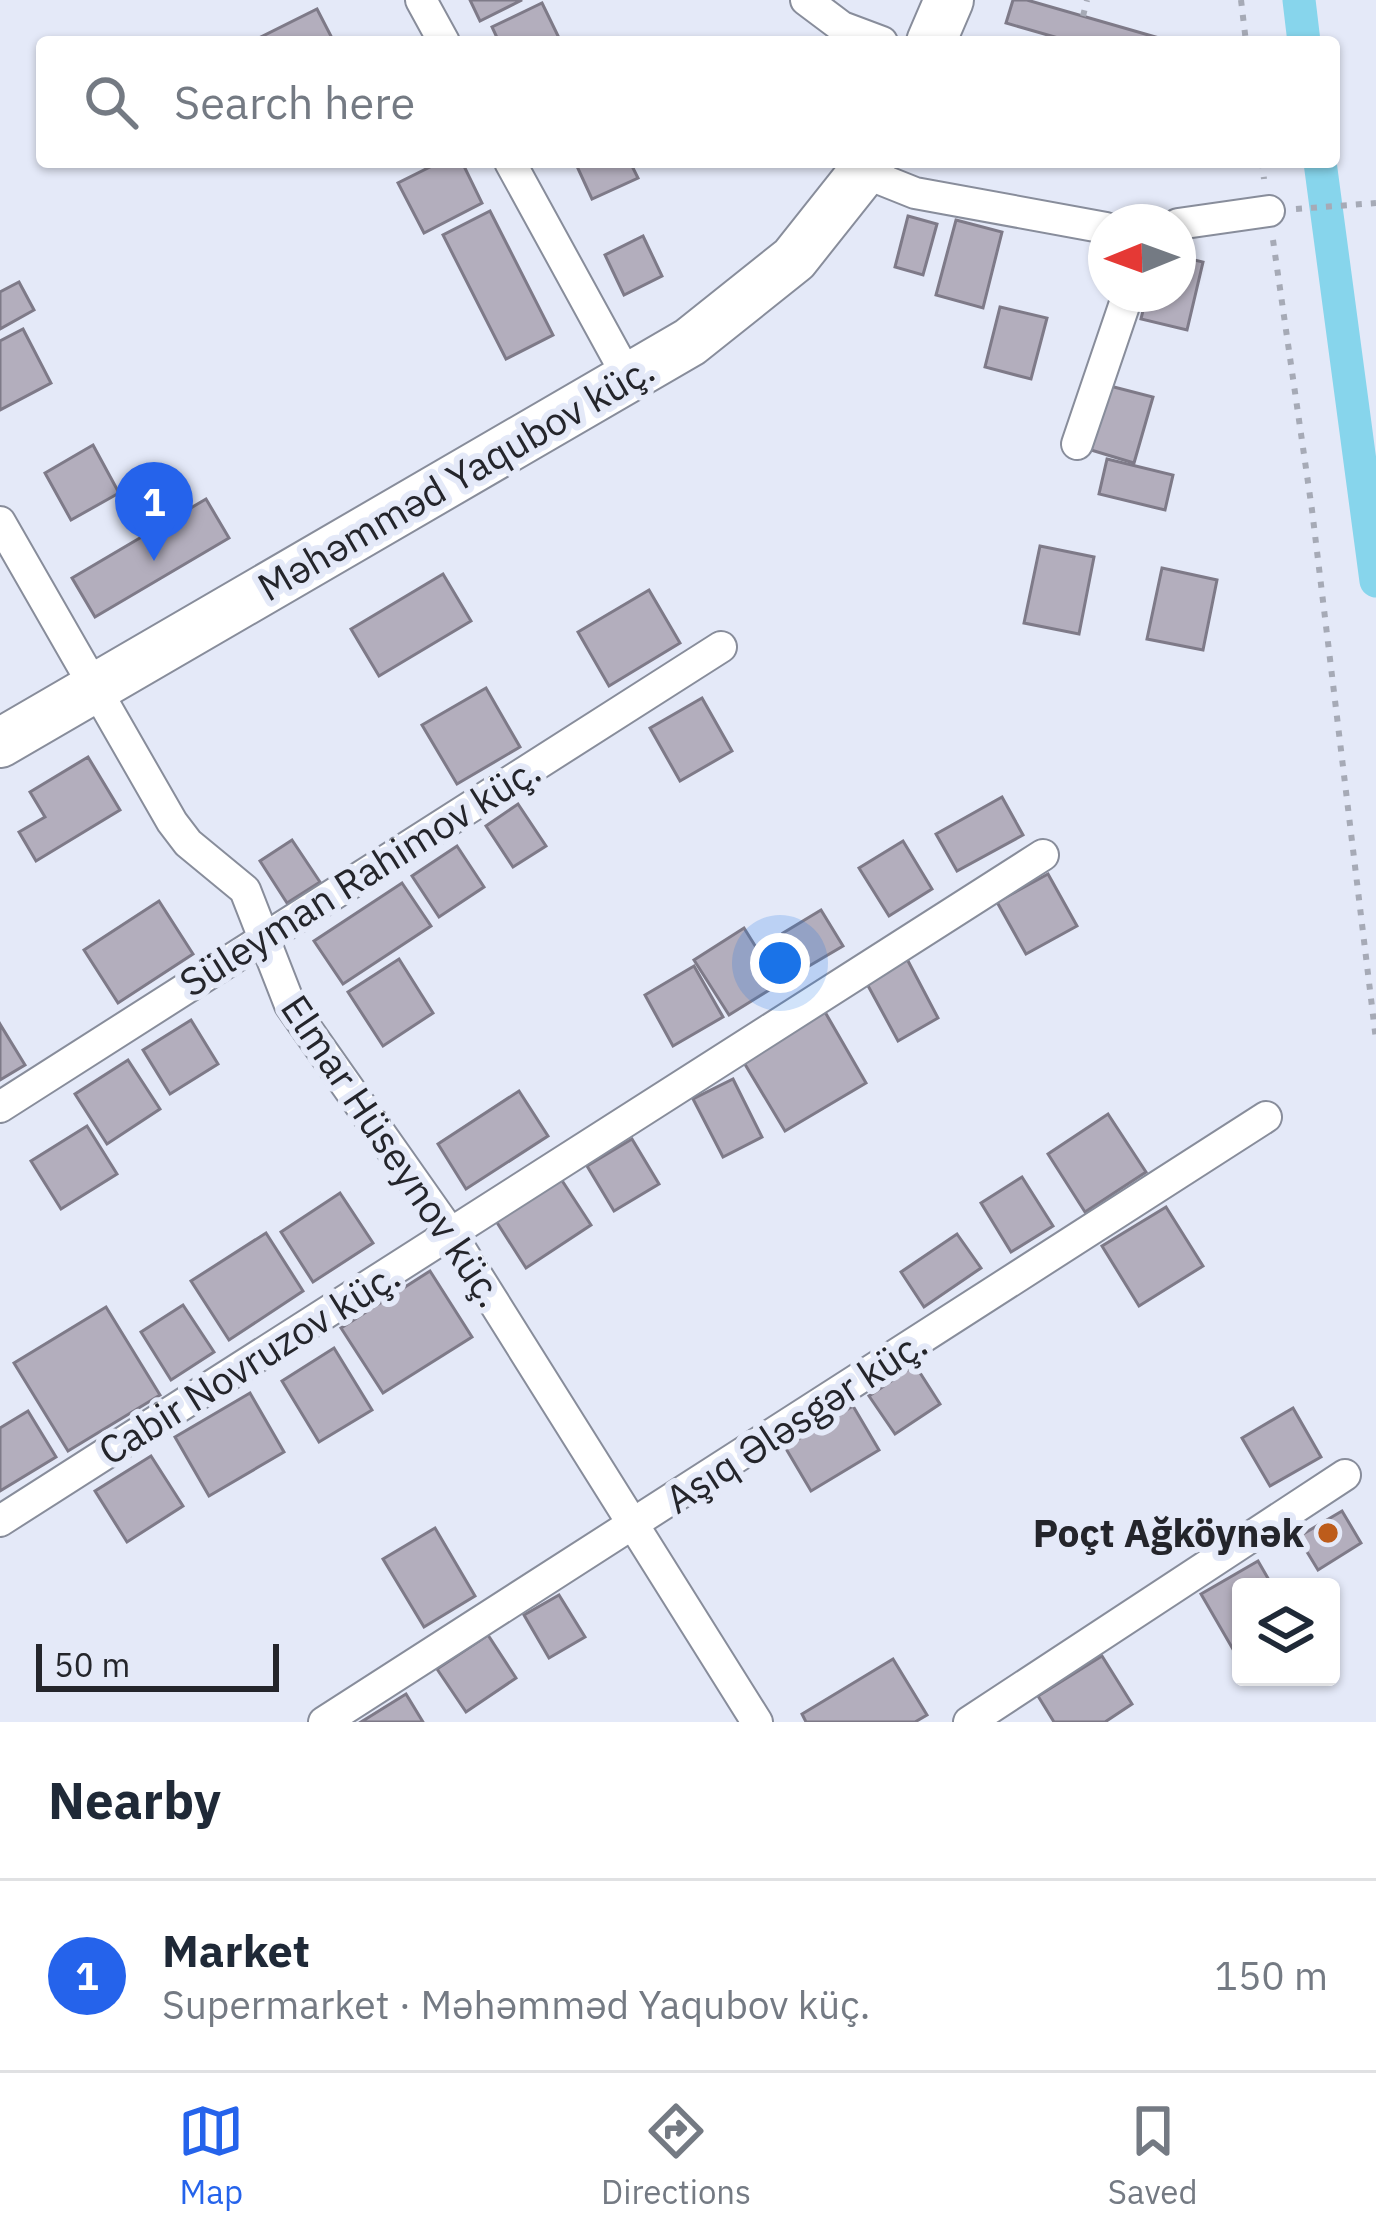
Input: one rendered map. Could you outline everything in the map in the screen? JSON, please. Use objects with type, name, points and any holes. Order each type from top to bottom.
[{"type":"main road","points":[[934,36],[949,0]]},
{"type":"main road","name":"Məhəmməd Yaqubov küç.","points":[[0,743],[629,379],[751,298],[822,229],[867,168]]},
{"type":"street","points":[[421,0],[441,36]]},
{"type":"street","points":[[806,0],[842,27],[866,36]]},
{"type":"street","points":[[513,168],[629,379]]},
{"type":"street","points":[[870,168],[915,193],[1088,224]]},
{"type":"street","points":[[1196,221],[1269,211]]},
{"type":"street","points":[[1077,445],[1122,312]]},
{"type":"street","name":"Elmar Hüseynov küç.","points":[[0,521],[172,822],[188,843],[245,890],[290,1005],[451,1234],[757,1722]]},
{"type":"street","name":"Süleyman Rahimov küç.","points":[[0,1107],[721,647]]},
{"type":"street","name":"Cabir Novruzov küç.","points":[[0,1521],[1043,855]]},
{"type":"street","name":"Aşıq Ələsgər küç.","points":[[324,1722],[1266,1117]]},
{"type":"street","points":[[969,1722],[1345,1475]]},
{"type":"path","points":[[1083,16],[1087,0]]},
{"type":"path","points":[[1241,0],[1245,36]]},
{"type":"path","points":[[1263,168],[1312,510],[1376,1040]]},
{"type":"path","points":[[1269,211],[1376,203]]},
{"type":"building","points":[[470,0],[522,0],[480,21]]},
{"type":"building","points":[[1013,0],[1027,0],[1152,36],[1051,36],[1006,23]]},
{"type":"building","points":[[542,3],[558,36],[496,36],[492,27]]},
{"type":"building","points":[[317,9],[331,36],[263,36]]},
{"type":"building","points":[[428,168],[465,168],[482,203],[424,233],[398,183]]},
{"type":"building","points":[[578,168],[633,168],[638,178],[592,199]]},
{"type":"building","points":[[490,211],[553,335],[506,359],[443,235]]},
{"type":"building","points":[[908,216],[937,224],[923,275],[895,267]]},
{"type":"building","points":[[956,220],[1002,232],[983,308],[936,295]]},
{"type":"building","points":[[643,236],[662,276],[624,295],[605,255]]},
{"type":"building","points":[[1196,260],[1203,262],[1196,292]]},
{"type":"building","points":[[19,282],[34,310],[0,329],[0,292]]},
{"type":"building","points":[[1000,307],[1047,318],[1031,379],[985,367]]},
{"type":"building","points":[[1143,312],[1191,312],[1187,330],[1141,319]]},
{"type":"building","points":[[23,329],[51,383],[0,410],[0,341]]},
{"type":"building","points":[[1110,386],[1153,397],[1134,463],[1091,450]]},
{"type":"building","points":[[93,445],[119,493],[71,520],[45,473]]},
{"type":"building","points":[[1107,459],[1173,475],[1165,510],[1099,494]]},
{"type":"building","points":[[206,499],[229,538],[95,617],[72,578]]},
{"type":"building","points":[[1040,546],[1094,557],[1079,634],[1024,623]]},
{"type":"building","points":[[1162,568],[1217,580],[1203,650],[1147,639]]},
{"type":"building","points":[[443,574],[471,621],[379,676],[351,629]]},
{"type":"building","points":[[649,590],[680,643],[609,686],[578,632]]},
{"type":"building","points":[[486,688],[520,747],[457,784],[422,725]]},
{"type":"building","points":[[702,698],[732,751],[680,781],[650,728]]},
{"type":"building","points":[[88,757],[120,810],[36,861],[19,832],[45,817],[30,792]]},
{"type":"building","points":[[1002,797],[1023,835],[957,871],[936,834]]},
{"type":"building","points":[[518,804],[546,846],[513,867],[486,826]]},
{"type":"building","points":[[292,840],[320,882],[287,903],[260,861]]},
{"type":"building","points":[[903,841],[932,889],[889,916],[859,868]]},
{"type":"building","points":[[457,846],[484,887],[439,917],[412,876]]},
{"type":"building","points":[[1048,874],[1077,926],[1026,954],[997,902]]},
{"type":"building","points":[[402,883],[431,926],[343,984],[314,941]]},
{"type":"building","points":[[159,901],[193,954],[118,1003],[84,950]]},
{"type":"building","points":[[821,910],[843,946],[804,969],[783,933]]},
{"type":"building","points":[[744,928],[779,984],[729,1015],[694,960]]},
{"type":"building","points":[[399,959],[433,1013],[383,1046],[348,992]]},
{"type":"building","points":[[907,959],[938,1018],[898,1041],[866,982]]},
{"type":"building","points":[[694,966],[723,1017],[673,1046],[645,995]]},
{"type":"building","points":[[825,1012],[866,1083],[785,1131],[743,1061]]},
{"type":"building","points":[[191,1020],[218,1064],[170,1094],[143,1050]]},
{"type":"building","points":[[0,1024],[25,1065],[0,1080]]},
{"type":"building","points":[[128,1060],[160,1109],[107,1144],[75,1094]]},
{"type":"building","points":[[733,1079],[762,1137],[723,1157],[693,1099]]},
{"type":"building","points":[[519,1091],[548,1136],[466,1189],[438,1144]]},
{"type":"building","points":[[1108,1114],[1146,1172],[1085,1212],[1048,1154]]},
{"type":"building","points":[[87,1126],[117,1174],[61,1209],[31,1161]]},
{"type":"building","points":[[632,1139],[659,1184],[614,1211],[587,1166]]},
{"type":"building","points":[[1022,1177],[1053,1226],[1011,1252],[981,1203]]},
{"type":"building","points":[[561,1179],[591,1225],[526,1268],[496,1221]]},
{"type":"building","points":[[340,1193],[373,1243],[313,1282],[281,1232]]},
{"type":"building","points":[[1166,1207],[1203,1266],[1139,1306],[1102,1246]]},
{"type":"building","points":[[266,1233],[303,1291],[229,1340],[191,1281]]},
{"type":"building","points":[[957,1234],[981,1268],[924,1307],[901,1272]]},
{"type":"building","points":[[430,1271],[472,1337],[383,1393],[341,1328]]},
{"type":"building","points":[[183,1305],[214,1352],[171,1380],[141,1332]]},
{"type":"building","points":[[106,1307],[160,1395],[68,1451],[14,1363]]},
{"type":"building","points":[[334,1348],[372,1410],[319,1442],[282,1381]]},
{"type":"building","points":[[915,1365],[940,1404],[895,1434],[869,1396]]},
{"type":"building","points":[[250,1393],[284,1452],[209,1496],[175,1437]]},
{"type":"building","points":[[853,1406],[879,1450],[811,1491],[785,1447]]},
{"type":"building","points":[[1293,1408],[1321,1457],[1270,1486],[1242,1438]]},
{"type":"building","points":[[28,1411],[56,1457],[0,1491],[0,1428]]},
{"type":"building","points":[[151,1456],[183,1506],[127,1542],[95,1491]]},
{"type":"building","points":[[1342,1511],[1361,1543],[1318,1570],[1298,1537]]},
{"type":"building","points":[[435,1528],[475,1596],[424,1627],[383,1559]]},
{"type":"building","points":[[1258,1561],[1268,1578],[1232,1578],[1232,1648],[1201,1594]]},
{"type":"building","points":[[559,1595],[585,1637],[549,1658],[524,1615]]},
{"type":"building","points":[[488,1635],[516,1678],[466,1712],[437,1669]]},
{"type":"building","points":[[1102,1656],[1132,1704],[1105,1722],[1054,1722],[1038,1696]]},
{"type":"building","points":[[893,1659],[927,1715],[915,1722],[806,1722],[802,1714]]},
{"type":"building","points":[[406,1694],[423,1722],[361,1722]]},
{"type":"waterway","points":[[1299,0],[1303,36]]},
{"type":"waterway","points":[[1321,168],[1376,581]]},
{"type":"place","name":"Market","points":[[154,561]]},
{"type":"place","name":"Poçt Ağköynək","points":[[1328,1533]]}]
